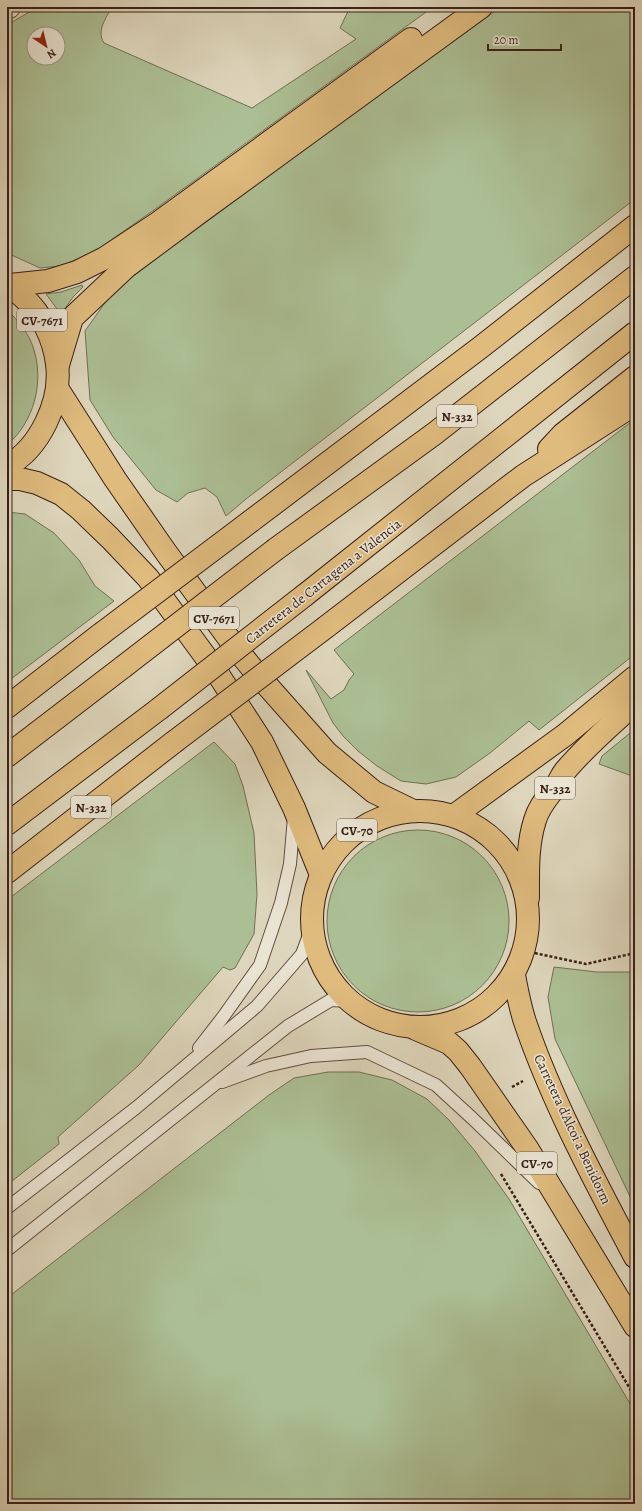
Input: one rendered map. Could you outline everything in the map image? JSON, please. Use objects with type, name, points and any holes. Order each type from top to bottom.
[{"type":"main road","points":[[9,285],[48,281],[77,272],[105,258],[158,223],[456,7]]},
{"type":"main road","points":[[58,365],[72,318],[126,267],[481,7]]},
{"type":"main road","points":[[7,706],[481,347],[635,226]]},
{"type":"main road","name":"N-332","points":[[7,756],[276,549],[434,434],[635,277]]},
{"type":"main road","name":"CV-7671","points":[[7,466],[14,462],[35,442],[50,417],[57,388],[58,365],[50,334],[34,307],[9,285]]},
{"type":"main road","name":"Carretera de Cartagena a Valencia","points":[[7,824],[306,595],[635,333]]},
{"type":"main road","points":[[523,476],[563,434],[635,377]]},
{"type":"main road","name":"CV-7671","points":[[57,388],[115,479],[165,551],[238,651],[256,673],[327,753],[374,792],[411,810]]},
{"type":"main road","name":"N-332","points":[[7,872],[174,742],[523,476],[635,404]]},
{"type":"main road","name":"CV-7671","points":[[7,479],[20,479],[37,483],[61,494],[81,510],[148,578],[216,671],[262,742],[294,808],[321,875]]},
{"type":"main road","name":"N-332","points":[[455,815],[565,735],[635,677]]},
{"type":"main road","name":"N-332","points":[[528,898],[528,856],[535,820],[541,806],[568,767],[586,748],[635,703]]},
{"type":"main road","name":"CV-70","points":[[412,1028],[442,1026],[470,1016],[495,998],[514,975],[525,951],[529,925],[528,898],[519,871],[503,847],[481,828],[455,815],[433,810],[411,810],[383,817],[357,830],[336,850],[321,875],[313,902],[312,927],[317,955],[330,980],[349,1002],[378,1020],[412,1028],[449,1043],[458,1051],[474,1071],[528,1148],[635,1326]]},
{"type":"main road","name":"Carretera d'Alcoi a Benidorm","points":[[514,975],[525,1021],[543,1072],[601,1192],[635,1257]]},
{"type":"lane","points":[[181,1070],[223,1017],[260,966],[281,903],[290,864],[294,808]]},
{"type":"lane","points":[[7,1208],[137,1107],[257,1006],[302,954],[312,927]]},
{"type":"lane","points":[[7,1250],[288,1026],[331,1000],[349,1002]]},
{"type":"lane","points":[[212,1086],[266,1066],[304,1058],[367,1052],[436,1085],[483,1128],[566,1211]]},
{"type":"path","points":[[632,883],[635,888]]},
{"type":"path","points":[[525,951],[586,964],[635,953]]},
{"type":"path","points":[[498,1170],[635,1397]]},
{"type":"green space","points":[[38,7],[112,7],[101,29],[104,43],[252,108],[356,39],[340,28],[350,7],[433,7],[94,252],[61,266],[40,268],[7,253],[7,25]]},
{"type":"green space","points":[[501,7],[635,7],[635,199],[226,516],[217,497],[205,488],[188,493],[177,502],[156,490],[113,437],[90,400],[85,331],[104,304],[136,271]]},
{"type":"green space","points":[[82,285],[83,287],[73,297],[62,313],[60,313],[46,294],[61,292]]},
{"type":"green space","points":[[7,310],[27,333],[30,339],[37,363],[38,376],[37,388],[30,414],[16,436],[7,445]]},
{"type":"green space","points":[[635,419],[635,654],[539,730],[529,721],[490,753],[456,777],[426,784],[401,781],[377,766],[358,751],[333,723],[306,670],[331,699],[344,690],[354,674],[334,650]]},
{"type":"green space","points":[[7,512],[25,514],[54,533],[79,560],[95,586],[114,601],[7,682]]},
{"type":"green space","points":[[635,729],[635,777],[599,764],[602,756]]},
{"type":"green space","points":[[214,742],[235,764],[243,786],[254,833],[257,894],[254,934],[235,968],[230,970],[223,967],[139,1065],[58,1137],[59,1144],[7,1185],[7,900]]},
{"type":"green space","points":[[418,830],[436,832],[453,837],[476,851],[488,863],[502,886],[507,903],[509,921],[507,939],[502,956],[488,979],[476,991],[453,1005],[436,1010],[418,1012],[400,1010],[383,1005],[360,991],[348,979],[334,956],[329,939],[327,921],[329,903],[334,886],[348,863],[360,851],[383,837],[400,832]]},
{"type":"green space","points":[[554,967],[597,972],[635,972],[635,1207],[555,1039],[548,997]]},
{"type":"green space","points":[[328,1072],[359,1072],[392,1080],[427,1099],[449,1120],[475,1151],[509,1199],[635,1412],[635,1504],[7,1504],[7,1298],[269,1095],[294,1078]]}]
